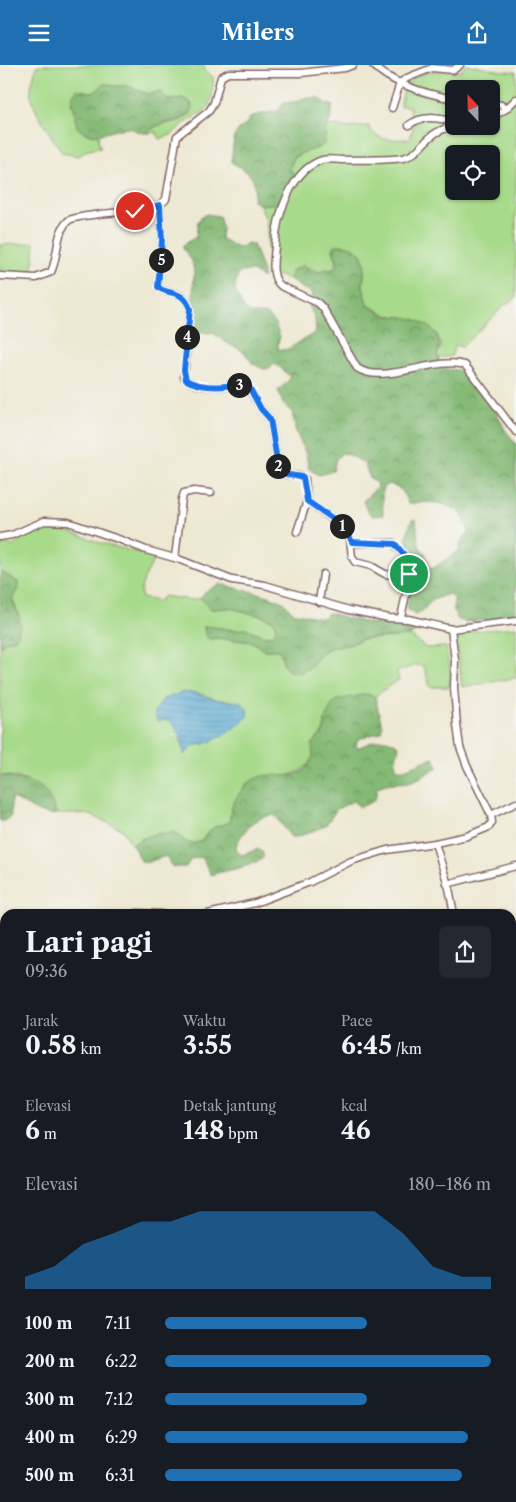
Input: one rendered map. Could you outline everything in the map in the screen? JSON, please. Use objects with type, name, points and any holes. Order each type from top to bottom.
[{"type":"street","points":[[0,276],[36,278],[51,272],[62,228],[74,217],[135,211],[160,205],[166,199],[177,136],[209,111],[214,103],[223,74],[301,73],[345,68],[354,65]]},
{"type":"street","points":[[373,65],[384,75],[400,83],[445,96]]},
{"type":"street","points":[[392,108],[400,83],[422,71],[432,68],[453,70],[460,65]]},
{"type":"street","points":[[500,113],[516,99]]},
{"type":"street","points":[[500,105],[506,109]]},
{"type":"street","points":[[409,125],[419,119],[445,120]]},
{"type":"street","points":[[445,128],[434,133],[412,155],[403,158],[323,160],[301,173],[284,203],[275,240],[274,272],[277,283],[281,287],[318,303],[323,308],[356,368],[364,373],[398,372],[444,363],[465,365],[516,432]]},
{"type":"street","points":[[160,205],[162,240],[158,287],[178,293],[190,309],[184,377],[188,381],[212,387],[248,385],[261,409],[270,419],[278,466],[287,476],[303,477],[307,501],[297,533]]},
{"type":"street","points":[[175,558],[184,493],[194,491],[211,493]]},
{"type":"street","points":[[307,501],[345,527],[350,539],[351,553],[355,562],[371,566],[390,576],[402,575],[406,565]]},
{"type":"street","points":[[0,537],[12,535],[44,521],[68,522],[121,539],[146,550],[175,558],[232,580],[265,585],[319,602],[389,618],[401,617],[451,629],[516,621]]},
{"type":"street","points":[[350,539],[354,543],[395,544],[404,555],[408,568],[408,581],[401,617]]},
{"type":"street","points":[[319,602],[323,574]]},
{"type":"street","points":[[229,909],[255,903],[310,882],[351,861],[387,850],[467,836],[489,827],[492,822],[491,815],[466,766],[460,747],[456,725],[455,660],[451,629]]},
{"type":"street","points":[[491,815],[516,803]]},
{"type":"street","points":[[435,843],[453,909]]},
{"type":"street","points":[[447,884],[516,866]]},
{"type":"green space","points":[[37,65],[204,65],[204,70],[213,77],[211,102],[205,110],[171,135],[159,139],[156,132],[148,133],[159,125],[177,122],[191,113],[186,99],[168,100],[155,93],[148,94],[127,86],[109,84],[93,92],[83,90],[71,103],[75,121],[87,134],[99,135],[98,142],[101,148],[88,150],[78,156],[62,153],[33,104],[31,88]]},
{"type":"green space","points":[[465,65],[503,71],[516,71],[516,298],[506,304],[462,347],[454,345],[452,356],[438,358],[437,355],[441,346],[437,334],[417,320],[387,315],[366,304],[363,285],[365,264],[360,253],[333,250],[337,261],[336,267],[324,272],[304,266],[293,270],[290,279],[272,274],[266,220],[260,205],[279,203],[294,173],[290,170],[292,160],[302,152],[318,148],[327,125],[348,128],[369,126],[381,138],[410,139],[414,124],[411,118],[410,107],[400,106],[405,90],[412,79],[417,76],[443,71],[460,72]]},
{"type":"green space","points":[[103,84],[127,86],[148,94],[160,91],[168,100],[186,99],[193,108],[184,118],[159,125],[148,133],[126,128],[100,134],[88,134],[77,127],[72,98],[77,89],[94,92]]},
{"type":"green space","points":[[307,98],[320,98],[326,104],[332,105],[332,117],[326,128],[324,144],[294,157],[290,169],[295,177],[279,203],[260,205],[253,200],[254,186],[251,176],[231,162],[234,137],[252,116],[277,111],[284,103]]},
{"type":"green space","points":[[207,214],[219,216],[222,227],[221,239],[237,247],[247,243],[253,244],[263,272],[263,278],[253,271],[240,272],[235,285],[236,292],[247,311],[252,314],[267,315],[273,320],[280,337],[278,349],[290,348],[316,332],[315,319],[309,305],[312,303],[312,292],[300,287],[290,279],[293,270],[303,266],[320,273],[325,269],[331,270],[336,267],[337,261],[333,250],[335,245],[352,247],[358,251],[363,261],[363,286],[367,304],[385,315],[412,319],[426,324],[436,334],[439,347],[437,355],[441,364],[448,369],[461,370],[497,413],[505,430],[516,444],[516,617],[465,622],[457,619],[454,611],[454,598],[449,594],[429,603],[422,612],[415,615],[408,610],[408,601],[415,576],[407,541],[407,534],[412,520],[416,519],[419,546],[425,553],[429,567],[432,569],[459,551],[461,542],[469,532],[460,513],[450,506],[438,503],[419,502],[408,504],[402,490],[390,484],[384,486],[382,492],[383,515],[372,516],[367,511],[363,501],[377,488],[376,483],[370,478],[364,463],[348,454],[342,453],[336,459],[333,471],[319,475],[309,469],[306,454],[296,432],[292,412],[283,404],[278,390],[287,383],[290,377],[273,363],[270,368],[264,369],[253,364],[243,351],[213,333],[192,332],[194,271],[192,261],[183,245],[196,237],[198,221]]},
{"type":"green space","points":[[35,243],[33,272],[0,272],[0,245]]},
{"type":"green space","points":[[40,528],[66,530],[101,543],[155,557],[141,589],[142,598],[158,601],[164,596],[190,600],[200,598],[211,609],[230,608],[262,616],[274,621],[276,627],[275,632],[271,636],[264,636],[247,629],[235,630],[204,626],[205,636],[210,639],[253,642],[263,650],[279,650],[283,655],[310,668],[321,653],[331,647],[350,645],[362,639],[411,636],[426,648],[446,647],[450,670],[450,687],[430,687],[424,666],[416,665],[397,672],[399,680],[375,697],[367,694],[325,726],[321,736],[315,739],[314,755],[310,763],[303,769],[285,776],[247,783],[233,806],[230,822],[213,828],[202,841],[190,844],[185,842],[177,833],[142,838],[132,845],[122,829],[93,816],[57,814],[50,799],[18,777],[0,775],[0,646],[16,638],[19,615],[12,599],[18,588],[18,582],[0,571],[0,543],[13,546],[27,532]],"holes":[[[196,693],[219,700],[240,702],[242,723],[228,730],[224,735],[204,744],[195,745],[184,755],[178,731],[169,720]]]},
{"type":"green space","points":[[0,571],[18,582],[18,588],[12,599],[18,614],[20,628],[16,638],[0,646]]},
{"type":"green space","points":[[220,584],[269,596],[285,603],[292,612],[322,618],[329,613],[367,623],[418,627],[416,632],[405,636],[369,638],[348,645],[333,647],[322,654],[305,670],[292,672],[288,671],[284,666],[279,650],[263,650],[253,642],[210,639],[205,636],[204,626],[235,630],[247,629],[265,636],[271,636],[275,632],[274,621],[262,616],[230,608],[211,609],[200,598],[206,591]]},
{"type":"green space","points":[[516,627],[516,678],[462,687],[455,633]]},
{"type":"green space","points":[[367,694],[375,697],[382,726],[381,732],[358,739],[357,748],[378,740],[388,740],[399,746],[395,764],[397,769],[434,758],[438,767],[412,781],[381,786],[377,788],[376,797],[371,802],[360,807],[353,801],[337,809],[325,826],[297,837],[291,837],[274,815],[261,818],[250,825],[236,846],[237,852],[242,855],[259,849],[263,852],[263,858],[244,867],[211,875],[202,857],[191,859],[186,867],[173,867],[166,856],[142,862],[132,845],[153,835],[170,833],[177,833],[188,843],[202,841],[213,828],[230,822],[233,804],[248,784],[265,775],[289,776],[305,769],[313,756],[312,744],[324,731],[325,720],[332,704],[336,700]]},
{"type":"green space","points":[[0,775],[39,786],[48,795],[57,814],[51,815],[39,812],[11,798],[11,816],[4,821],[0,821]]},
{"type":"water","points":[[183,692],[196,693],[219,700],[240,702],[247,708],[248,716],[240,724],[215,740],[196,745],[184,755],[178,731],[169,720],[157,721],[154,712],[163,699]]},
{"type":"route","points":[[135,211],[160,205],[162,240],[158,287],[159,289],[178,293],[190,309],[184,370],[186,380],[212,387],[248,385],[258,405],[271,421],[278,466],[287,476],[303,477],[307,501],[345,527],[351,541],[354,543],[395,544],[404,555],[409,574]]}]
